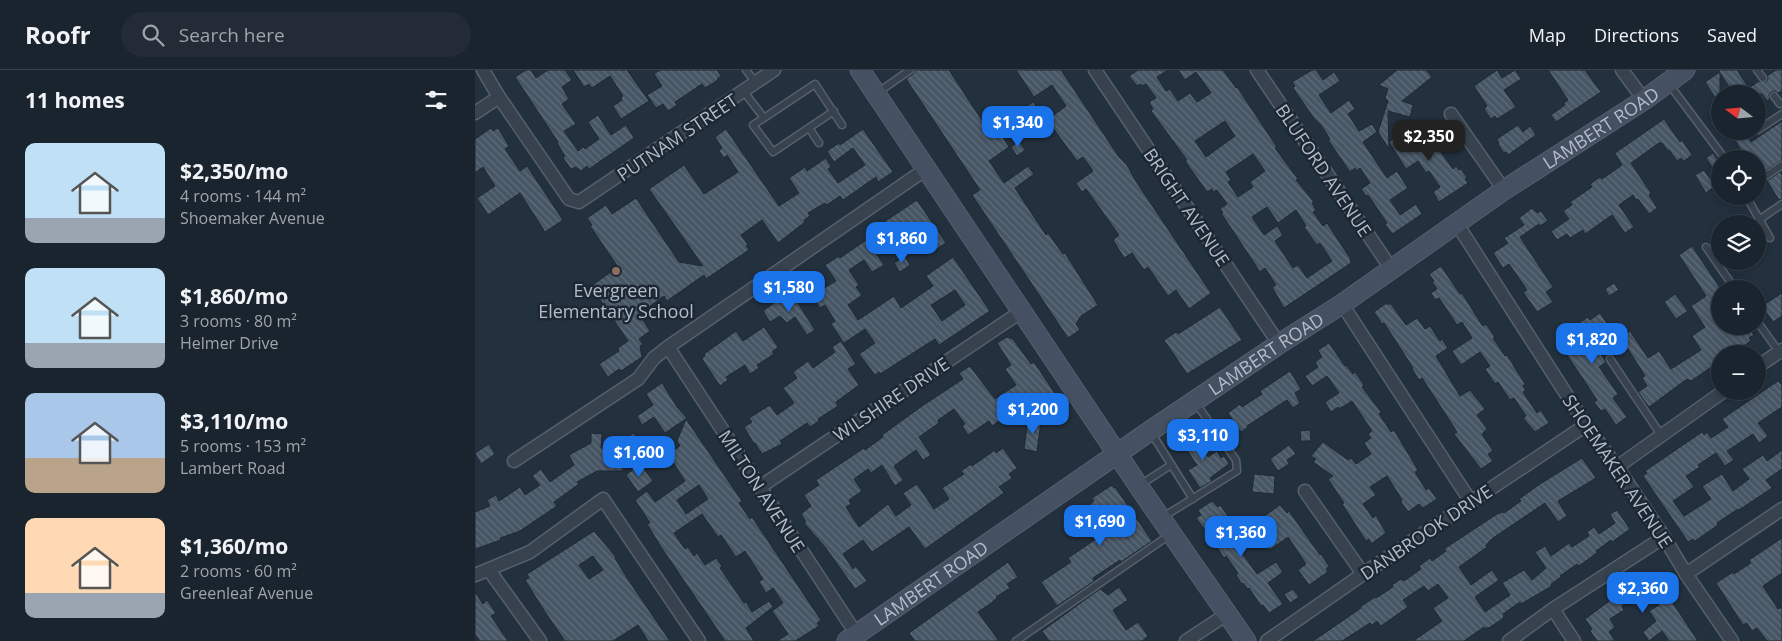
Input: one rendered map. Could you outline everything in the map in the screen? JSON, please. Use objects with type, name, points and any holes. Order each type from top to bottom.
[{"type":"main road","points":[[860,70],[1139,486],[1246,641]]},
{"type":"main road","name":"LAMBERT ROAD","points":[[852,638],[1150,430],[1342,304],[1504,190],[1644,100],[1685,70]]},
{"type":"street","points":[[475,113],[499,97],[483,70]]},
{"type":"street","name":"PUTNAM STREET","points":[[499,97],[569,199],[579,202],[774,70]]},
{"type":"street","name":"BRIGHT AVENUE","points":[[1095,70],[1279,344]]},
{"type":"street","name":"BLUFORD AVENUE","points":[[1257,70],[1392,270]]},
{"type":"street","points":[[1622,70],[1644,100]]},
{"type":"street","points":[[1451,114],[1504,190]]},
{"type":"street","points":[[514,461],[638,379],[654,358],[668,347],[926,169]]},
{"type":"street","name":"SHOEMAKER AVENUE","points":[[1457,224],[1586,425],[1617,467],[1732,641]]},
{"type":"street","points":[[1342,304],[1471,502]]},
{"type":"street","name":"WILSHIRE DRIVE","points":[[760,488],[1022,311]]},
{"type":"street","name":"MILTON AVENUE","points":[[668,347],[760,488],[852,638]]},
{"type":"street","points":[[1766,361],[1781,351]]},
{"type":"street","points":[[1617,467],[1711,400]]},
{"type":"street","name":"DANBROOK DRIVE","points":[[1267,641],[1363,574],[1586,425]]},
{"type":"street","points":[[1305,491],[1363,574]]},
{"type":"street","points":[[475,574],[530,552],[603,499],[699,641]]},
{"type":"street","points":[[1686,574],[1782,510]]},
{"type":"street","points":[[1509,641],[1553,609],[1664,537]]},
{"type":"street","points":[[489,570],[540,641]]},
{"type":"street","points":[[1553,609],[1574,641]]},
{"type":"street","points":[[1186,641],[1227,614]]},
{"type":"lane","points":[[747,70],[756,83]]},
{"type":"lane","points":[[876,94],[910,70]]},
{"type":"lane","points":[[1757,70],[1763,78]]},
{"type":"lane","points":[[1668,82],[1718,150]]},
{"type":"lane","points":[[833,111],[773,152],[753,126],[815,84],[843,125]]},
{"type":"lane","points":[[744,92],[764,118]]},
{"type":"lane","points":[[1774,96],[1780,104],[1782,103]]},
{"type":"lane","points":[[1766,125],[1782,114]]},
{"type":"lane","points":[[809,128],[819,143]]},
{"type":"lane","points":[[1766,176],[1782,165]]},
{"type":"lane","points":[[1766,215],[1782,204]]},
{"type":"lane","points":[[1766,231],[1770,238]]},
{"type":"lane","points":[[1706,247],[1729,280]]},
{"type":"lane","points":[[1766,332],[1781,351]]},
{"type":"lane","points":[[1610,359],[1661,435]]},
{"type":"lane","points":[[1016,641],[1167,525],[1193,499],[1237,471],[1238,465],[1236,460],[1194,401]]},
{"type":"lane","points":[[1150,430],[1193,499]]},
{"type":"lane","points":[[1139,486],[1171,465]]},
{"type":"building","points":[[526,70],[531,70],[536,78],[548,70],[565,70],[572,80],[562,87],[569,99],[562,104],[576,124],[564,131],[578,151],[583,147],[585,149],[599,139],[588,122],[598,115],[611,135],[626,125],[634,138],[589,169],[587,166],[581,171],[576,167],[571,169],[563,158],[565,156],[558,142],[515,77]]},
{"type":"building","points":[[573,70],[627,70],[649,101],[621,119],[613,106],[622,100],[621,97],[623,96],[610,76],[592,88],[589,84],[584,87]]},
{"type":"building","points":[[660,70],[717,70],[721,76],[705,88],[702,84],[675,102],[677,105],[668,111],[663,104],[656,108],[647,95],[662,86],[654,74]]},
{"type":"building","points":[[915,70],[949,70],[983,122],[990,117],[1009,147],[989,161],[1004,183],[1028,166],[1034,174],[1015,188],[1046,235],[1048,233],[1063,254],[1065,253],[1098,305],[1081,316],[1076,324],[1080,330],[1068,338],[972,195],[980,190],[906,79]]},
{"type":"building","points":[[1016,70],[1061,70],[1119,157],[1127,165],[1137,183],[1211,293],[1189,309],[1176,290],[1168,296],[1148,267],[1144,270],[1132,253],[1124,258],[1113,240],[1119,235],[1086,189],[1082,192],[1076,183],[1093,171],[1083,157],[1077,161],[1047,120],[1066,106],[1052,85],[1034,97]]},
{"type":"building","points":[[1138,70],[1168,70],[1157,77],[1166,91],[1170,89],[1178,101],[1190,93],[1197,102],[1211,93],[1196,72],[1185,80],[1178,70],[1223,70],[1237,87],[1277,147],[1275,148],[1298,179],[1296,180],[1314,202],[1312,203],[1316,210],[1313,212],[1323,226],[1327,223],[1350,258],[1351,263],[1284,308],[1272,287],[1276,285],[1265,268],[1260,272],[1221,213],[1223,212],[1220,209],[1227,204],[1217,190],[1213,192],[1212,189],[1207,192],[1185,161],[1187,160],[1151,111],[1153,109],[1149,102],[1156,98],[1146,84],[1137,86],[1129,76]],"holes":[[[1225,121],[1235,136],[1206,157],[1195,141]],[[1253,154],[1265,171],[1250,182],[1253,187],[1238,197],[1228,182],[1231,180],[1226,172]],[[1267,207],[1278,223],[1296,210],[1306,226],[1304,227],[1317,245],[1320,243],[1332,261],[1307,278],[1298,265],[1293,268],[1275,241],[1283,235],[1277,226],[1264,235],[1252,217]]]},
{"type":"building","points":[[1312,70],[1316,70],[1323,80],[1334,72],[1340,81],[1319,95],[1331,113],[1349,100],[1355,109],[1348,114],[1359,131],[1372,124],[1377,132],[1363,142],[1387,178],[1397,171],[1408,188],[1390,200],[1400,215],[1416,204],[1422,214],[1392,234],[1385,224],[1387,223],[1368,195],[1366,196],[1361,189],[1370,183],[1360,168],[1356,171],[1355,168],[1350,172],[1328,140],[1330,139],[1321,125],[1313,117],[1293,88],[1295,86],[1292,82]]},
{"type":"building","points":[[1397,70],[1426,70],[1432,77],[1402,101],[1413,105],[1410,117],[1388,111],[1389,149],[1378,132],[1388,101],[1385,98],[1388,89],[1379,85]]},
{"type":"building","points":[[1497,70],[1502,78],[1515,70],[1521,79],[1504,90],[1516,107],[1497,119],[1495,116],[1491,119],[1484,109],[1487,106],[1474,86]]},
{"type":"building","points":[[1548,70],[1585,70],[1601,92],[1556,122],[1551,115],[1565,105],[1564,103],[1568,100]]},
{"type":"building","points":[[1718,70],[1737,70],[1747,85],[1728,85],[1720,73],[1720,85],[1711,85],[1711,91],[1705,82],[1720,72]]},
{"type":"building","points":[[1776,70],[1782,70],[1782,91],[1778,93],[1775,91],[1771,92],[1769,95],[1770,99],[1767,101],[1766,85],[1753,85],[1759,81],[1766,82],[1767,76]]},
{"type":"building","points":[[1033,102],[1039,110],[1030,116],[1024,108]]},
{"type":"building","points":[[1664,119],[1692,155],[1684,161],[1681,158],[1677,161],[1662,143],[1659,143],[1631,163],[1651,193],[1649,195],[1657,208],[1649,214],[1633,195],[1619,205],[1634,227],[1625,233],[1612,215],[1585,234],[1583,230],[1570,238],[1567,234],[1557,240],[1551,231],[1569,219],[1563,211],[1572,205],[1570,202],[1592,187],[1590,184],[1600,177],[1602,179],[1622,165],[1615,153]]},
{"type":"building","points":[[1782,121],[1782,160],[1766,170],[1766,150],[1741,150],[1735,140],[1750,140],[1751,142],[1754,140],[1766,140],[1766,132]]},
{"type":"building","points":[[1518,125],[1523,132],[1530,126],[1536,135],[1508,155],[1506,152],[1504,153],[1497,139]]},
{"type":"building","points":[[491,128],[493,131],[498,128],[509,146],[505,149],[520,171],[527,166],[563,220],[545,232],[520,193],[488,215],[477,198],[495,186],[483,167],[475,173],[475,139]]},
{"type":"building","points":[[1417,128],[1430,147],[1435,144],[1453,169],[1456,166],[1459,170],[1461,169],[1467,178],[1465,179],[1468,183],[1439,202],[1433,192],[1440,187],[1429,171],[1426,173],[1418,161],[1406,169],[1389,142],[1406,129],[1404,136]]},
{"type":"building","points":[[726,129],[779,206],[799,193],[789,178],[805,167],[807,171],[826,158],[831,167],[828,169],[838,183],[865,165],[853,148],[834,162],[827,151],[839,143],[840,145],[863,129],[893,172],[878,182],[876,177],[843,200],[840,196],[827,205],[825,203],[808,213],[810,216],[804,220],[805,222],[778,243],[762,220],[741,235],[749,250],[706,279],[704,275],[667,301],[664,296],[639,314],[650,331],[639,339],[643,344],[640,346],[642,357],[608,377],[599,364],[619,351],[618,348],[628,341],[591,286],[618,267],[590,226],[592,225],[587,218],[606,205],[612,214],[636,198],[679,262],[703,266],[649,189],[684,165],[704,194],[738,172],[727,155],[724,158],[719,151],[722,148],[715,137]]},
{"type":"building","points":[[1019,141],[1025,150],[1017,156],[1011,147]]},
{"type":"building","points":[[1711,154],[1711,166],[1706,158]]},
{"type":"building","points":[[1704,170],[1711,180],[1711,189],[1706,193],[1695,175]]},
{"type":"building","points":[[1780,172],[1782,175],[1782,199],[1779,200],[1767,181]]},
{"type":"building","points":[[917,200],[946,243],[927,255],[920,248],[913,253],[898,232],[873,249],[884,265],[872,272],[864,260],[849,270],[859,285],[856,287],[862,295],[848,305],[858,320],[894,296],[901,308],[933,286],[926,276],[953,257],[990,311],[939,345],[935,339],[880,374],[879,372],[875,375],[859,354],[875,343],[865,329],[844,343],[831,324],[835,321],[825,305],[820,308],[811,296],[836,281],[825,265],[839,256],[840,258],[872,236],[869,232]],"holes":[[[955,290],[965,305],[942,321],[931,305]]]},
{"type":"building","points":[[1532,208],[1537,213],[1541,211],[1548,221],[1540,226],[1539,224],[1520,237],[1553,287],[1546,292],[1553,302],[1537,312],[1523,292],[1527,290],[1509,264],[1503,268],[1493,253],[1508,243],[1504,238],[1524,225],[1519,218]]},
{"type":"building","points":[[1692,246],[1715,280],[1711,280],[1711,335],[1754,335],[1749,338],[1751,341],[1745,345],[1711,345],[1711,367],[1691,381],[1687,379],[1649,407],[1638,392],[1647,386],[1642,378],[1645,376],[1628,349],[1625,351],[1618,340],[1630,331],[1648,358],[1659,351],[1671,369],[1701,350],[1692,336],[1705,327],[1691,306],[1706,296],[1679,255]]},
{"type":"building","points":[[905,256],[910,265],[900,272],[894,263]]},
{"type":"building","points":[[1441,266],[1460,294],[1462,293],[1483,326],[1486,324],[1495,337],[1493,338],[1505,356],[1507,355],[1525,384],[1523,386],[1526,390],[1523,392],[1537,413],[1541,410],[1549,423],[1535,432],[1523,418],[1526,416],[1514,398],[1510,400],[1498,382],[1495,384],[1485,369],[1490,366],[1480,352],[1461,365],[1452,351],[1472,338],[1462,322],[1457,325],[1439,298],[1435,300],[1431,293],[1437,289],[1429,274]]},
{"type":"building","points":[[1614,283],[1619,290],[1609,296],[1605,289]]},
{"type":"building","points":[[1782,293],[1782,316],[1773,322],[1766,312],[1766,303]]},
{"type":"building","points":[[792,294],[815,330],[807,335],[795,317],[787,323],[780,316],[770,322],[763,311],[778,300],[780,302]]},
{"type":"building","points":[[1675,294],[1688,311],[1676,319],[1664,302]]},
{"type":"building","points":[[1385,304],[1391,304],[1406,325],[1417,318],[1425,329],[1430,326],[1440,341],[1442,339],[1448,348],[1436,356],[1460,396],[1470,390],[1485,409],[1477,415],[1487,429],[1482,434],[1493,451],[1488,454],[1493,461],[1481,469],[1454,434],[1457,432],[1422,378],[1419,380],[1384,323],[1382,324],[1374,312]]},
{"type":"building","points":[[1220,307],[1242,340],[1187,374],[1164,340],[1176,332],[1178,334]]},
{"type":"building","points":[[1600,313],[1609,326],[1581,346],[1591,360],[1600,353],[1606,362],[1599,367],[1618,394],[1613,398],[1627,417],[1616,425],[1605,409],[1601,411],[1594,402],[1597,400],[1565,352],[1567,351],[1558,337],[1588,317],[1590,320]]},
{"type":"building","points":[[764,327],[778,347],[772,352],[774,354],[757,365],[759,368],[750,374],[745,365],[726,377],[728,380],[720,386],[702,359],[704,354],[736,331],[743,341]]},
{"type":"building","points":[[1007,337],[1013,339],[1031,364],[1034,362],[1056,395],[1026,415],[1020,406],[992,426],[989,421],[968,435],[962,426],[965,424],[954,409],[938,420],[939,423],[919,437],[931,455],[923,460],[916,450],[894,466],[903,480],[895,486],[882,465],[871,473],[868,469],[854,479],[862,491],[849,500],[851,504],[846,507],[859,527],[888,504],[896,516],[911,505],[903,493],[917,484],[934,509],[949,499],[942,488],[964,474],[961,471],[971,464],[972,466],[995,450],[996,453],[1003,448],[1017,468],[1009,474],[1012,478],[999,487],[1004,493],[925,549],[909,527],[872,552],[863,540],[843,554],[853,569],[856,566],[867,581],[855,589],[825,547],[804,523],[806,522],[801,514],[811,506],[804,495],[819,485],[816,480],[864,448],[865,450],[922,406],[963,379],[959,373],[970,366],[995,399],[1016,385],[1005,369],[1011,365],[997,343]]},
{"type":"building","points":[[841,341],[856,364],[848,369],[859,385],[836,402],[838,406],[818,419],[819,421],[810,427],[807,423],[780,441],[782,444],[762,454],[744,427],[752,422],[749,418],[770,405],[777,415],[794,403],[783,388],[797,378],[793,372],[808,361],[813,368],[835,352],[832,347]]},
{"type":"building","points":[[1329,343],[1345,366],[1353,374],[1355,372],[1364,385],[1362,387],[1381,412],[1379,414],[1391,432],[1394,430],[1418,470],[1415,472],[1426,490],[1429,488],[1437,499],[1423,508],[1419,504],[1408,512],[1387,476],[1370,487],[1376,495],[1363,504],[1373,518],[1376,515],[1386,533],[1371,544],[1369,539],[1366,541],[1328,479],[1333,476],[1313,462],[1316,459],[1311,456],[1323,442],[1348,460],[1351,458],[1356,464],[1371,454],[1364,443],[1371,438],[1368,434],[1372,431],[1352,401],[1331,412],[1325,402],[1339,393],[1327,376],[1312,386],[1305,376],[1318,367],[1315,362],[1322,357],[1318,350]]},
{"type":"building","points":[[1290,371],[1301,389],[1295,393],[1300,403],[1293,408],[1287,400],[1241,432],[1228,413],[1240,404],[1242,407],[1262,394],[1260,391]]},
{"type":"building","points":[[1778,381],[1782,385],[1782,407],[1758,423],[1768,436],[1759,443],[1753,434],[1727,451],[1734,460],[1725,466],[1716,453],[1698,465],[1700,467],[1686,476],[1694,487],[1673,501],[1684,516],[1711,499],[1702,486],[1722,474],[1733,491],[1749,479],[1742,469],[1763,455],[1767,461],[1782,450],[1782,469],[1766,480],[1772,488],[1717,523],[1718,525],[1695,541],[1693,539],[1688,542],[1643,476],[1647,473],[1645,471],[1702,432],[1704,435],[1707,432],[1711,438],[1728,427],[1722,419],[1750,400],[1766,400],[1766,389]]},
{"type":"building","points":[[662,383],[677,407],[687,418],[665,433],[654,417],[642,425],[637,416],[653,405],[646,394]]},
{"type":"building","points":[[686,419],[742,501],[739,503],[750,519],[752,517],[821,620],[817,623],[819,626],[795,641],[777,641],[788,634],[772,611],[783,603],[773,588],[766,593],[759,582],[763,579],[745,551],[736,557],[721,535],[718,537],[702,514],[674,533],[685,549],[688,547],[694,556],[697,553],[705,565],[716,558],[722,566],[720,568],[752,612],[769,601],[773,607],[746,628],[754,641],[725,641],[661,547],[647,524],[650,523],[635,500],[647,491],[655,502],[685,481],[668,454],[680,446],[677,441]],"holes":[[[699,485],[708,499],[686,514],[677,500]]]},
{"type":"building","points":[[1028,419],[1041,421],[1037,452],[1024,449]]},
{"type":"building","points":[[1310,430],[1311,441],[1301,441],[1300,431]]},
{"type":"building","points":[[1191,432],[1208,457],[1217,451],[1221,458],[1224,456],[1229,464],[1210,478],[1212,481],[1200,488],[1188,470],[1197,465],[1180,440]]},
{"type":"building","points":[[591,433],[602,434],[601,448],[625,449],[623,471],[597,471],[577,482],[579,484],[554,502],[557,506],[520,531],[475,549],[475,512],[490,506],[487,500],[496,495],[499,501],[520,487],[525,495],[540,485],[532,476],[541,469],[550,482],[574,465],[569,455],[591,443]]},
{"type":"building","points":[[632,433],[642,439],[636,448],[627,442]]},
{"type":"building","points":[[489,444],[495,454],[481,464],[475,453]]},
{"type":"building","points":[[1289,445],[1296,454],[1287,460],[1289,464],[1278,471],[1270,459]]},
{"type":"building","points":[[1582,458],[1596,478],[1558,501],[1567,516],[1558,522],[1545,503],[1493,538],[1486,545],[1487,547],[1459,567],[1471,585],[1492,570],[1499,580],[1475,597],[1485,612],[1510,595],[1502,583],[1524,570],[1532,580],[1546,568],[1535,552],[1545,546],[1551,556],[1569,543],[1572,547],[1589,536],[1587,532],[1594,527],[1599,534],[1615,523],[1610,514],[1617,510],[1630,529],[1612,542],[1611,540],[1579,566],[1577,564],[1560,576],[1551,584],[1552,586],[1521,604],[1520,602],[1503,614],[1502,619],[1489,628],[1485,629],[1484,627],[1464,641],[1413,641],[1442,621],[1433,608],[1448,598],[1438,584],[1428,591],[1424,586],[1403,600],[1408,607],[1381,626],[1377,621],[1372,625],[1370,623],[1342,641],[1313,641],[1360,607],[1393,587],[1392,585],[1401,579],[1404,581],[1421,569],[1419,566],[1430,558],[1432,561],[1446,551],[1444,549],[1497,514],[1504,513],[1540,484]]},
{"type":"building","points":[[640,464],[653,481],[638,492],[626,475]]},
{"type":"building","points":[[1254,474],[1275,476],[1274,494],[1252,492]]},
{"type":"building","points":[[1112,485],[1152,541],[1093,578],[1094,581],[1057,606],[1041,582],[1071,562],[1068,558],[1105,533],[1106,531],[1089,505],[1094,501],[1092,498]]},
{"type":"building","points":[[1212,501],[1218,507],[1220,505],[1230,519],[1222,525],[1257,574],[1276,562],[1283,572],[1268,583],[1283,604],[1269,613],[1263,605],[1261,606],[1249,588],[1242,584],[1236,575],[1238,573],[1216,546],[1218,544],[1208,528],[1205,530],[1196,518],[1201,515],[1198,510]]},
{"type":"building","points":[[1280,505],[1287,513],[1289,511],[1329,566],[1326,569],[1328,572],[1309,585],[1298,570],[1306,564],[1288,537],[1270,550],[1261,537],[1264,535],[1256,522]]},
{"type":"building","points":[[594,531],[616,557],[627,578],[670,641],[648,641],[638,625],[613,641],[565,641],[525,580],[529,578],[527,574]],"holes":[[[593,556],[603,570],[589,579],[579,565]]]},
{"type":"building","points":[[1782,538],[1782,573],[1763,586],[1778,609],[1782,607],[1782,641],[1767,641],[1757,628],[1752,631],[1747,623],[1743,625],[1716,583],[1751,563],[1749,560]]},
{"type":"building","points":[[1008,562],[1018,577],[1007,584],[1010,588],[978,612],[999,641],[915,641],[909,633]]},
{"type":"building","points":[[1653,573],[1698,641],[1669,641],[1662,631],[1649,641],[1643,632],[1656,621],[1649,611],[1659,605],[1647,588],[1623,605],[1624,610],[1610,619],[1615,627],[1609,632],[1615,641],[1597,641],[1585,619],[1642,577],[1644,579]]},
{"type":"building","points":[[1119,587],[1128,600],[1113,610],[1126,630],[1138,622],[1148,636],[1142,641],[1049,641],[1042,631],[1100,589],[1108,595]]},
{"type":"building","points":[[1293,589],[1299,597],[1290,603],[1284,594]]},
{"type":"building","points":[[475,592],[483,604],[487,600],[496,613],[491,616],[508,641],[480,641],[475,634]]},
{"type":"place","name":"Evergreen Elementary School","points":[[616,271]]}]
